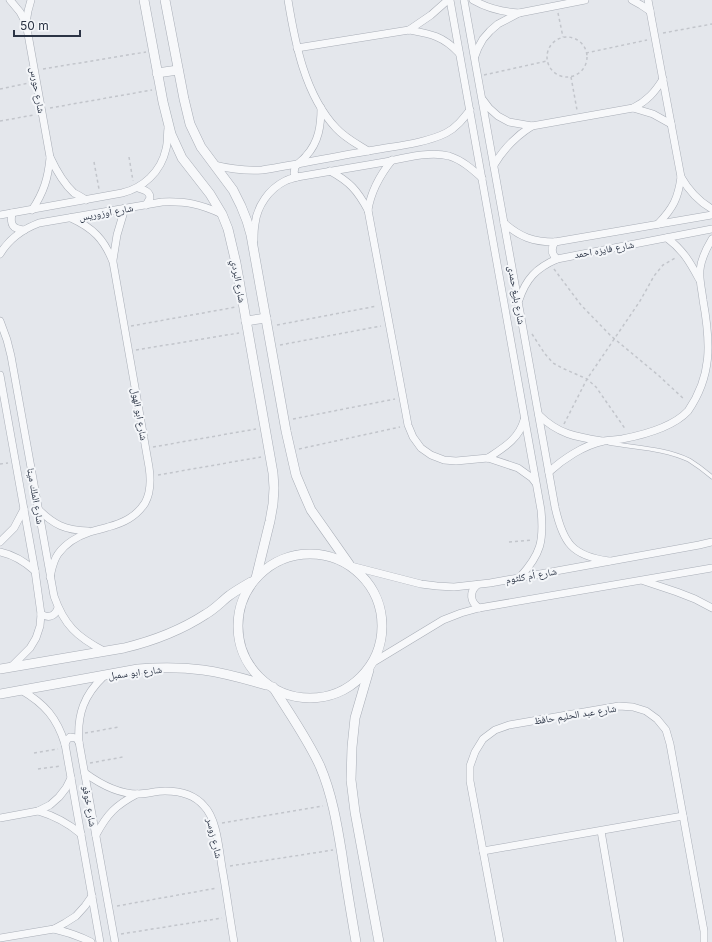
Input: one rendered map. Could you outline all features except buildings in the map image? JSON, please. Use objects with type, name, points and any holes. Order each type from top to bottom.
[{"type":"street","name":"شارع حورس","points":[[10,0],[20,12],[26,23],[50,157],[64,182],[74,192],[86,200]]},
{"type":"street","name":"شارع حورس","points":[[26,23],[31,0]]},
{"type":"street","name":"شارع البردي","points":[[165,0],[186,112],[190,124],[201,147],[233,190],[247,221],[254,248],[284,421],[296,475],[311,510],[350,565]]},
{"type":"street","points":[[288,0],[298,48],[307,78],[321,108],[346,137],[368,151]]},
{"type":"street","points":[[409,30],[431,16],[449,0]]},
{"type":"street","name":"شارع بليغ حمدى","points":[[449,0],[460,53],[537,484],[548,510],[558,522],[563,535],[571,546],[582,554],[595,559],[609,561]]},
{"type":"street","name":"شارع بليغ حمدى","points":[[464,0],[518,302],[527,332],[549,472],[548,510],[543,526],[542,539],[530,566],[520,577]]},
{"type":"street","points":[[473,0],[495,10],[519,13]]},
{"type":"street","points":[[475,58],[483,39],[498,24],[519,13],[585,0]]},
{"type":"street","points":[[632,0],[650,11]]},
{"type":"street","points":[[648,0],[680,177],[679,190],[674,203],[658,224]]},
{"type":"street","name":"شارع البردي","points":[[143,2],[160,89],[168,123],[174,140],[182,158],[210,194],[222,214],[232,243],[273,473],[270,521],[254,580]]},
{"type":"street","points":[[298,48],[409,30],[436,36],[449,43],[460,53]]},
{"type":"street","points":[[158,73],[178,70]]},
{"type":"street","points":[[464,76],[478,76]]},
{"type":"street","points":[[482,99],[498,116],[508,122],[532,126],[633,108],[650,96],[663,80]]},
{"type":"street","points":[[297,177],[294,174],[294,167],[315,145],[321,121],[321,108]]},
{"type":"street","points":[[633,108],[653,114],[671,124]]},
{"type":"street","points":[[214,165],[237,170],[262,170],[410,143],[437,137],[447,132],[456,126],[470,110]]},
{"type":"street","name":"شارع أوزوريس","points":[[0,215],[122,193],[136,188],[147,181],[156,172],[162,161],[166,149],[168,123]]},
{"type":"street","points":[[494,165],[510,143],[532,126]]},
{"type":"street","points":[[410,143],[415,151],[412,157]]},
{"type":"street","points":[[254,248],[255,224],[257,213],[262,203],[268,194],[277,187],[286,181],[297,177],[392,160],[440,154],[459,160],[467,165],[482,179]]},
{"type":"street","name":"شارع حورس","points":[[32,210],[45,185],[50,157]]},
{"type":"street","points":[[368,210],[374,189],[392,160]]},
{"type":"street","points":[[330,171],[343,178],[353,187],[362,198],[368,210],[408,425],[413,437],[421,448],[431,455],[444,460],[456,461],[488,458],[518,468],[532,478],[537,484]]},
{"type":"street","points":[[680,177],[694,196],[712,209]]},
{"type":"street","points":[[136,188],[149,193],[150,198],[146,205]]},
{"type":"street","name":"شارع أوزوريس","points":[[0,254],[12,239],[24,230],[39,223],[162,202],[177,201],[207,207],[222,214]]},
{"type":"street","name":"شارع ابو الهول","points":[[113,262],[117,234],[125,208]]},
{"type":"street","points":[[12,213],[12,224],[15,228],[24,230]]},
{"type":"street","name":"شارع فايزه احمد","points":[[504,223],[522,236],[533,240],[555,242],[712,215]]},
{"type":"street","name":"شارع ابو الهول","points":[[50,577],[52,564],[67,544],[90,532],[122,523],[141,509],[147,499],[151,476],[113,262],[108,250],[97,235],[82,223],[71,218]]},
{"type":"street","name":"شارع فايزه احمد","points":[[518,302],[528,280],[536,271],[557,258],[712,229]]},
{"type":"street","points":[[667,238],[684,252],[700,283]]},
{"type":"street","points":[[549,472],[574,453],[602,441],[631,437],[656,430],[673,423],[686,413],[697,401],[705,388],[710,372],[712,357],[700,283],[700,270],[702,258],[712,240]]},
{"type":"street","points":[[555,242],[552,253],[557,258]]},
{"type":"street","name":"شارع الملك مينا","points":[[0,321],[11,356],[54,596],[58,608],[71,629],[80,637],[104,651]]},
{"type":"street","points":[[246,321],[267,322]]},
{"type":"street","points":[[510,334],[527,332]]},
{"type":"street","name":"شارع الملك مينا","points":[[0,375],[35,571],[41,614],[40,626],[36,638],[30,648],[11,667]]},
{"type":"street","points":[[539,415],[546,422],[560,431],[574,436],[602,441]]},
{"type":"street","points":[[488,458],[514,439],[523,426],[525,418]]},
{"type":"street","points":[[0,542],[14,528],[24,509]]},
{"type":"street","name":"شارع ابو الهول","points":[[38,509],[48,519],[61,527],[75,531],[90,532]]},
{"type":"street","name":"شارع أم كلثوم","points":[[350,565],[421,584],[454,587],[520,577],[712,542]]},
{"type":"street","points":[[0,552],[10,554],[28,564],[35,571]]},
{"type":"street","points":[[356,942],[333,804],[322,772],[311,748],[271,687],[257,675],[247,661],[241,646],[238,629],[239,612],[244,596],[254,580],[268,566],[284,558],[300,554],[317,553],[334,557],[350,565],[362,574],[370,585],[377,597],[381,610],[382,637],[378,650],[371,664],[356,718],[352,747],[351,774],[355,807],[379,942]]},
{"type":"street","points":[[371,664],[443,620],[461,613],[479,608],[712,568]]},
{"type":"street","points":[[0,669],[142,644],[175,632],[207,614],[231,594],[254,580]]},
{"type":"street","points":[[642,580],[683,594],[712,608]]},
{"type":"street","points":[[477,584],[471,592],[471,597],[472,602],[479,608]]},
{"type":"street","points":[[41,614],[47,617],[50,616],[55,613],[58,608]]},
{"type":"street","name":"شارع ابو سمبل","points":[[0,694],[138,669],[182,668],[219,673],[271,687],[287,694],[302,698],[318,698],[348,688],[360,678],[371,664]]},
{"type":"street","name":"شارع خوفو","points":[[104,676],[91,689],[83,705],[80,717],[79,738],[114,939]]},
{"type":"street","name":"شارع خوفو","points":[[21,690],[36,700],[49,712],[62,733],[66,746],[100,942]]},
{"type":"street","name":"شارع عبد الحليم حافظ","points":[[500,942],[470,781],[470,766],[475,752],[483,739],[495,730],[509,725],[619,706],[633,707],[646,711],[657,719],[666,730],[670,744],[704,931],[704,942]]},
{"type":"street","points":[[66,746],[67,740],[70,737],[79,738]]},
{"type":"street","name":"شارع زوسر","points":[[85,773],[96,782],[123,792],[137,794],[164,791],[178,792],[188,794],[205,806],[211,815],[214,824],[234,942]]},
{"type":"street","points":[[0,818],[38,811],[59,797],[71,778]]},
{"type":"street","name":"شارع زوسر","points":[[96,835],[112,810],[137,794]]},
{"type":"street","points":[[38,811],[61,819],[81,834]]},
{"type":"street","points":[[483,851],[683,816]]},
{"type":"street","points":[[601,831],[620,942]]},
{"type":"street","points":[[0,938],[54,929],[76,916],[92,896]]},
{"type":"street","points":[[54,929],[79,936],[91,942]]},
{"type":"street","name":"شارع عبد الحليم حافظ","points":[[704,931],[709,942]]},
{"type":"lane","points":[[602,441],[620,445],[649,448],[676,455],[690,461],[712,477]]},
{"type":"path","points":[[557,6],[563,37]]},
{"type":"path","points":[[586,53],[712,24]]},
{"type":"path","points":[[563,37],[578,40],[585,48],[586,53],[587,58],[583,68],[576,75],[571,77],[556,74],[549,66],[547,61],[550,46],[558,39],[563,37]]},
{"type":"path","points":[[35,71],[153,50]]},
{"type":"path","points":[[478,76],[547,61]]},
{"type":"path","points":[[571,77],[579,118]]},
{"type":"path","points":[[0,89],[37,82]]},
{"type":"path","points":[[0,120],[160,89]]},
{"type":"path","points":[[129,158],[136,188]]},
{"type":"path","points":[[94,162],[100,197]]},
{"type":"path","points":[[560,431],[587,379],[640,302],[654,276],[663,265],[684,252]]},
{"type":"path","points":[[549,262],[581,305],[615,339],[658,375],[692,407]]},
{"type":"path","points":[[267,322],[385,305]]},
{"type":"path","points":[[124,327],[244,306]]},
{"type":"path","points":[[272,347],[389,324]]},
{"type":"path","points":[[129,352],[248,331]]},
{"type":"path","points":[[527,332],[552,363],[592,382],[600,391],[631,437]]},
{"type":"path","points":[[284,421],[403,398]]},
{"type":"path","points":[[290,451],[408,425]]},
{"type":"path","points":[[146,448],[265,427]]},
{"type":"path","points":[[151,476],[270,456]]},
{"type":"path","points":[[509,542],[542,539]]},
{"type":"path","points":[[79,738],[119,728]]},
{"type":"path","points":[[34,754],[66,746]]},
{"type":"path","points":[[83,764],[123,757]]},
{"type":"path","points":[[38,770],[69,764]]},
{"type":"path","points":[[214,824],[333,804]]},
{"type":"path","points":[[222,868],[341,849]]},
{"type":"path","points":[[109,907],[225,886]]},
{"type":"path","points":[[114,939],[230,917]]}]
